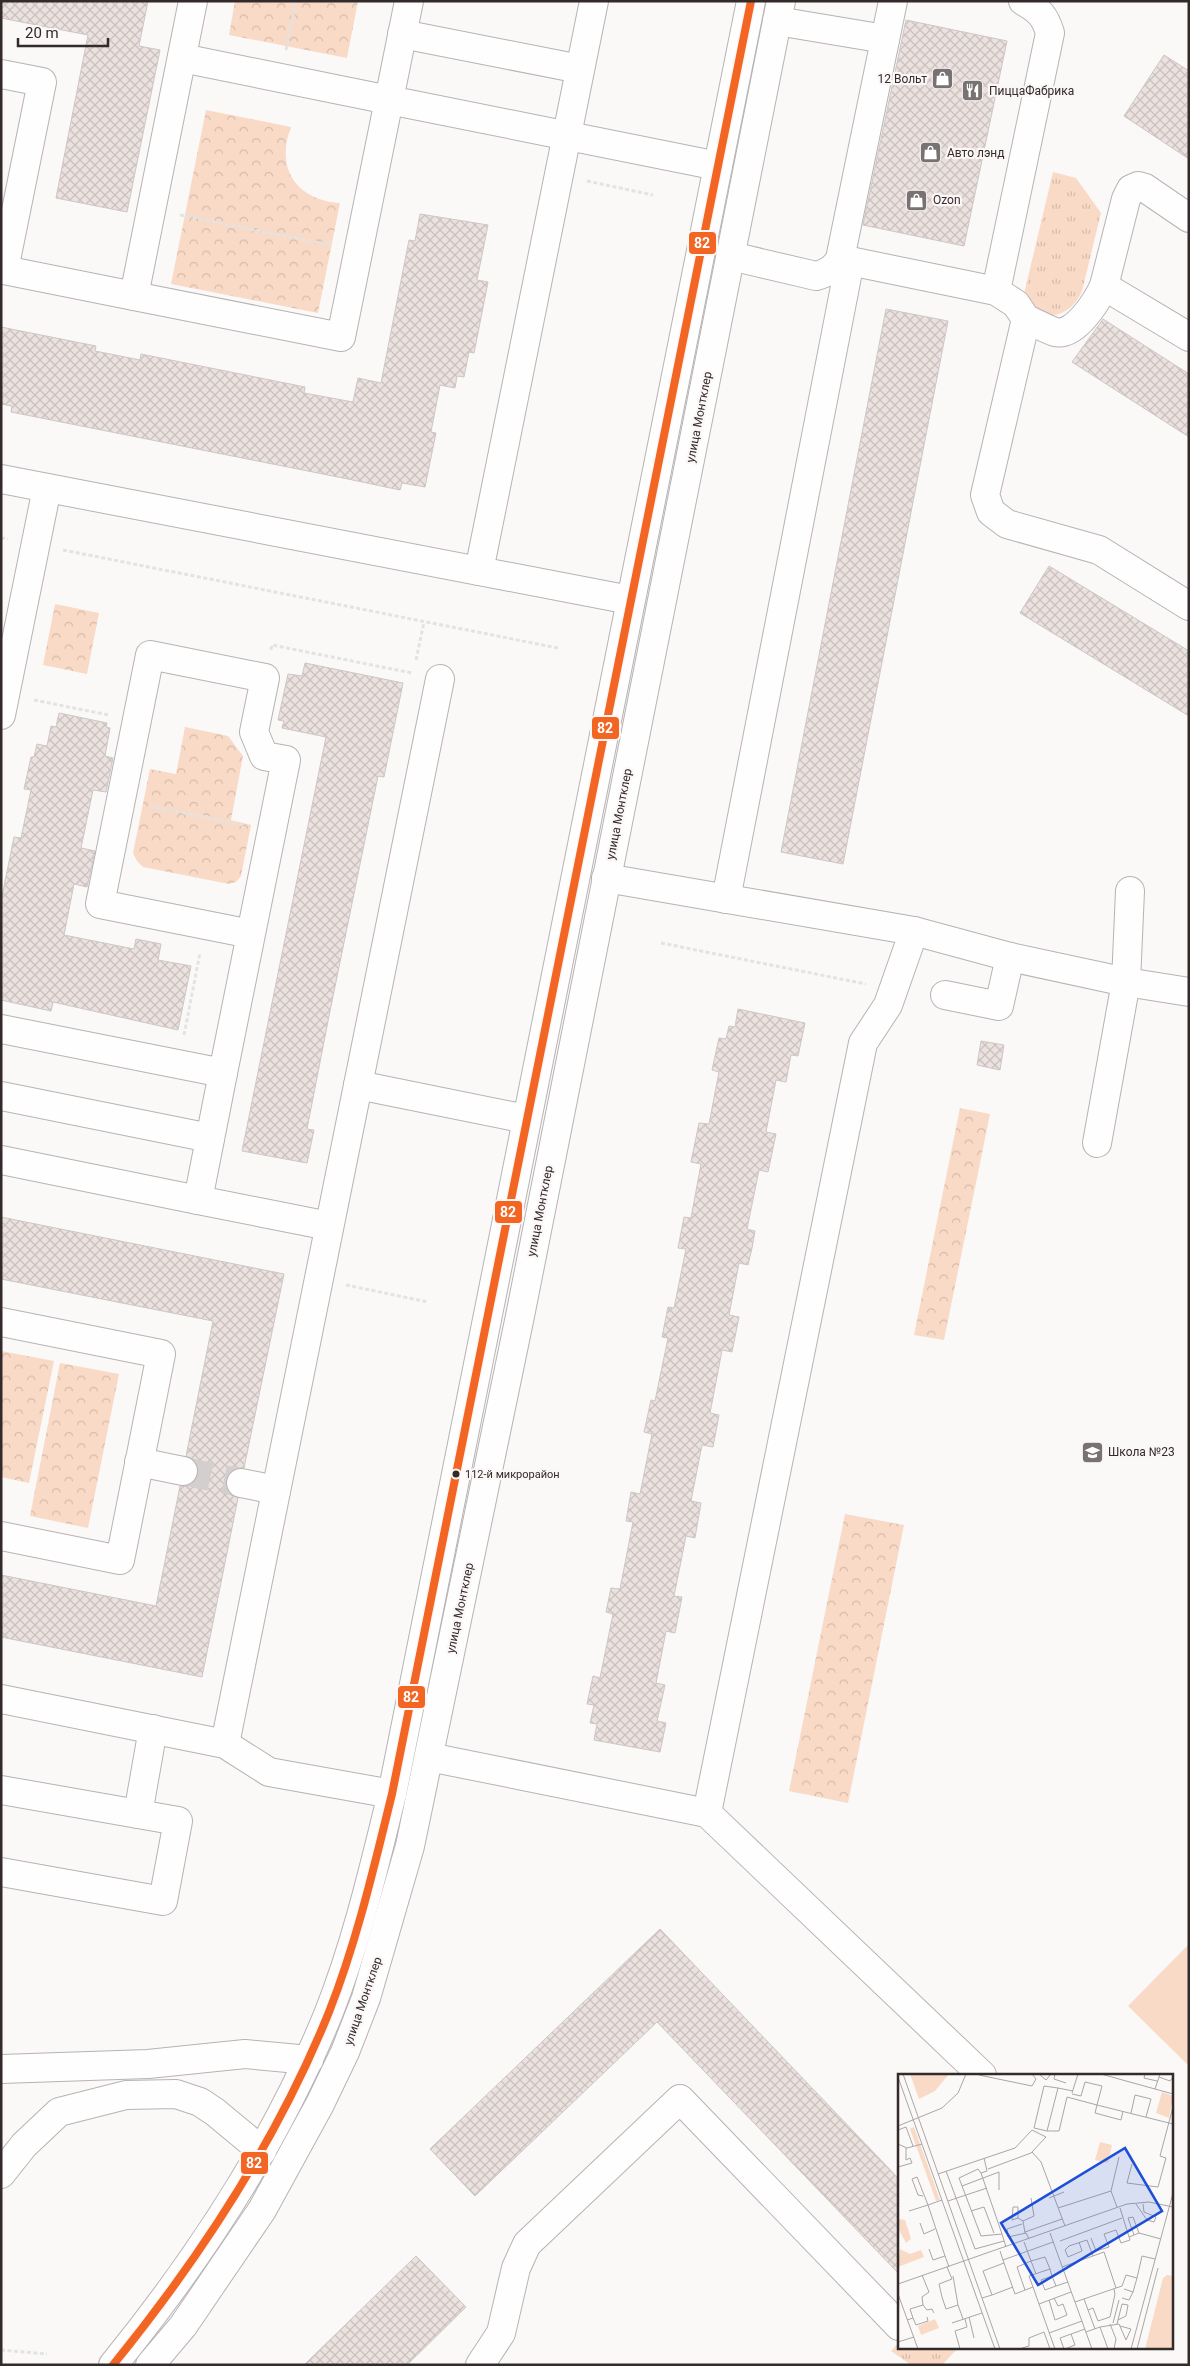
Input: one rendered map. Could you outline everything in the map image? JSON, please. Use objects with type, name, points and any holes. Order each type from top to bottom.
[{"type":"street","points":[[134,296],[194,1]]},
{"type":"street","points":[[1,74],[42,82],[3,269],[341,337],[409,1]]},
{"type":"street","points":[[479,571],[594,1]]},
{"type":"street","points":[[113,2365],[185,2272],[220,2221],[262,2151],[309,2060],[330,2010],[356,1934],[392,1794],[751,1]]},
{"type":"street","points":[[726,898],[893,1]]},
{"type":"street","points":[[996,291],[1050,34],[1046,19],[1038,10],[1023,1]]},
{"type":"street","points":[[779,11],[885,39]]},
{"type":"street","name":"улица Монтклер","points":[[150,2365],[183,2326],[262,2210],[320,2104],[345,2052],[366,1998],[389,1926],[410,1846],[520,1316],[779,11]]},
{"type":"street","points":[[402,34],[580,70]]},
{"type":"street","points":[[182,58],[718,166]]},
{"type":"street","points":[[731,256],[816,276],[829,271],[845,260],[996,291],[1016,304],[1026,319],[1056,332],[1072,329],[1097,300],[1104,286],[1126,199],[1131,189],[1138,186],[1145,188],[1189,218]]},
{"type":"street","points":[[1104,286],[1189,337]]},
{"type":"street","points":[[1026,319],[985,495],[991,512],[1007,524],[1084,544],[1109,554],[1189,606]]},
{"type":"street","points":[[1,479],[630,600]]},
{"type":"street","points":[[3,705],[47,488]]},
{"type":"street","points":[[198,1200],[286,760],[264,756],[254,732],[265,678],[150,655],[100,904],[251,934]]},
{"type":"street","points":[[225,1744],[440,678]]},
{"type":"street","points":[[606,878],[914,931],[1010,956],[1126,982],[1189,992]]},
{"type":"street","points":[[1097,1143],[1126,982],[1130,891]]},
{"type":"street","points":[[707,1813],[863,1042],[888,1005],[914,931]]},
{"type":"street","points":[[945,996],[999,1006],[1010,956]]},
{"type":"street","points":[[1,1029],[223,1073]]},
{"type":"street","points":[[358,1085],[526,1119]]},
{"type":"street","points":[[1,1096],[210,1138]]},
{"type":"street","points":[[1,1160],[329,1226]]},
{"type":"street","points":[[1,1322],[161,1354],[120,1560],[1,1536]]},
{"type":"street","points":[[139,1462],[183,1471]]},
{"type":"street","points":[[241,1483],[276,1490]]},
{"type":"street","points":[[1,1699],[225,1744],[269,1772],[392,1794]]},
{"type":"street","points":[[138,1814],[153,1729]]},
{"type":"street","points":[[429,1757],[707,1813],[981,2074]]},
{"type":"street","points":[[1,1790],[178,1821],[163,1902],[1,1872]]},
{"type":"street","points":[[1,2069],[148,2064],[245,2054],[309,2060]]},
{"type":"street","points":[[1,2174],[24,2145],[59,2112],[126,2095],[176,2094],[200,2102],[262,2151]]},
{"type":"street","points":[[480,2365],[501,2333],[516,2268],[527,2244],[680,2099],[898,2325]]},
{"type":"path","points":[[280,78],[296,1]]},
{"type":"path","points":[[559,176],[653,195]]},
{"type":"path","points":[[151,209],[358,250]]},
{"type":"path","points":[[1,538],[558,648]]},
{"type":"path","points":[[265,678],[272,645],[414,673],[424,622]]},
{"type":"path","points":[[3,705],[137,720]]},
{"type":"path","points":[[121,800],[272,830]]},
{"type":"path","points":[[178,1064],[206,926]]},
{"type":"path","points":[[661,943],[894,989]]},
{"type":"path","points":[[319,1280],[428,1302]]},
{"type":"path","points":[[1,2350],[47,2354]]},
{"type":"green space","points":[[235,1],[358,1],[347,58],[229,35]]},
{"type":"green space","points":[[206,110],[291,127],[286,156],[288,168],[293,179],[312,196],[325,201],[340,203],[318,313],[171,284]]},
{"type":"green space","points":[[1053,172],[1076,178],[1101,213],[1082,291],[1078,298],[1070,308],[1060,314],[1040,317],[1023,298]]},
{"type":"green space","points":[[55,604],[99,613],[87,674],[43,665]]},
{"type":"green space","points":[[185,727],[228,736],[243,756],[231,820],[251,825],[241,876],[236,882],[229,884],[143,867],[133,853],[150,769],[176,774]]},
{"type":"green space","points":[[960,1108],[990,1114],[944,1340],[914,1335]]},
{"type":"green space","points":[[1,1351],[54,1361],[29,1483],[1,1477]]},
{"type":"green space","points":[[60,1363],[119,1374],[88,1528],[30,1516]]},
{"type":"green space","points":[[845,1514],[904,1525],[848,1803],[789,1791]]},
{"type":"green space","points":[[1189,1944],[1189,2066],[1128,2006]]},
{"type":"green space","points":[[898,2343],[898,2348],[958,2348],[942,2365],[911,2365],[891,2351]]},
{"type":"building","points":[[1,1],[148,1],[139,46],[160,50],[127,212],[56,198],[88,35],[1,18]]},
{"type":"building","points":[[906,20],[1007,41],[964,246],[863,225]]},
{"type":"building","points":[[1164,55],[1189,71],[1189,159],[1124,116]]},
{"type":"building","points":[[420,214],[488,225],[477,280],[488,282],[474,353],[469,352],[464,377],[457,376],[455,388],[440,385],[431,432],[436,433],[425,487],[402,483],[400,490],[11,412],[12,406],[1,404],[1,327],[96,346],[95,351],[140,360],[141,354],[305,387],[304,393],[353,402],[358,378],[381,383],[409,240],[415,241]]},
{"type":"building","points":[[886,309],[948,321],[843,864],[781,852]]},
{"type":"building","points":[[1103,319],[1189,374],[1189,437],[1072,362]]},
{"type":"building","points":[[1049,566],[1189,651],[1189,716],[1020,613]]},
{"type":"building","points":[[305,663],[403,683],[384,777],[378,776],[329,1016],[307,1129],[314,1130],[307,1163],[242,1151],[326,737],[282,728],[284,721],[278,720],[288,674],[302,676]]},
{"type":"building","points":[[59,713],[107,723],[106,727],[110,728],[105,756],[113,758],[106,792],[93,790],[81,848],[95,851],[87,887],[74,884],[64,935],[134,949],[136,939],[161,944],[158,960],[191,966],[178,1030],[53,1002],[51,1011],[1,1000],[1,901],[14,837],[21,838],[31,790],[24,789],[31,757],[34,757],[37,744],[47,746],[51,726],[56,727]]},
{"type":"building","points":[[738,1009],[805,1023],[798,1056],[791,1055],[786,1082],[776,1080],[766,1132],[776,1134],[768,1172],[759,1170],[747,1229],[755,1231],[748,1265],[739,1263],[729,1315],[739,1317],[732,1352],[722,1350],[710,1413],[719,1415],[713,1447],[702,1445],[691,1501],[701,1503],[695,1538],[686,1536],[674,1596],[682,1597],[675,1633],[666,1631],[656,1683],[665,1685],[657,1721],[666,1723],[660,1752],[594,1740],[597,1724],[590,1723],[594,1705],[587,1704],[593,1676],[600,1678],[613,1614],[606,1612],[611,1588],[620,1589],[633,1522],[626,1521],[631,1492],[640,1494],[652,1434],[644,1432],[651,1400],[655,1401],[668,1338],[662,1337],[668,1307],[674,1308],[686,1249],[678,1248],[684,1217],[691,1218],[701,1164],[691,1162],[699,1123],[709,1124],[719,1072],[712,1070],[719,1038],[726,1039],[729,1026],[735,1027]]},
{"type":"building","points":[[981,1041],[1004,1045],[1000,1070],[977,1065]]},
{"type":"building","points":[[1,1217],[284,1274],[244,1468],[236,1468],[229,1473],[226,1479],[226,1488],[231,1495],[238,1498],[202,1677],[1,1637],[1,1575],[156,1606],[180,1486],[188,1486],[194,1482],[198,1475],[198,1466],[193,1459],[186,1456],[213,1321],[1,1279]]},
{"type":"building","points":[[660,1929],[898,2178],[898,2273],[657,2022],[475,2196],[430,2149]]},
{"type":"building","points":[[416,2256],[466,2307],[407,2365],[304,2365]]},
{"type":"tunnel","points":[[183,1471],[241,1483]]},
{"type":"transit line","name":"82","points":[[113,2365],[176,2283],[206,2240],[234,2197],[286,2107],[329,2012],[364,1904],[392,1794],[751,1]]},
{"type":"place","name":"12 Вольт","points":[[943,79]]},
{"type":"place","name":"ПиццаФабрика","points":[[973,91]]},
{"type":"place","name":"Авто лэнд","points":[[931,153]]},
{"type":"place","name":"Ozon","points":[[917,200]]},
{"type":"place","name":"Школа №23","points":[[1092,1452]]},
{"type":"place","name":"112-й микрорайон","points":[[456,1474]]}]
